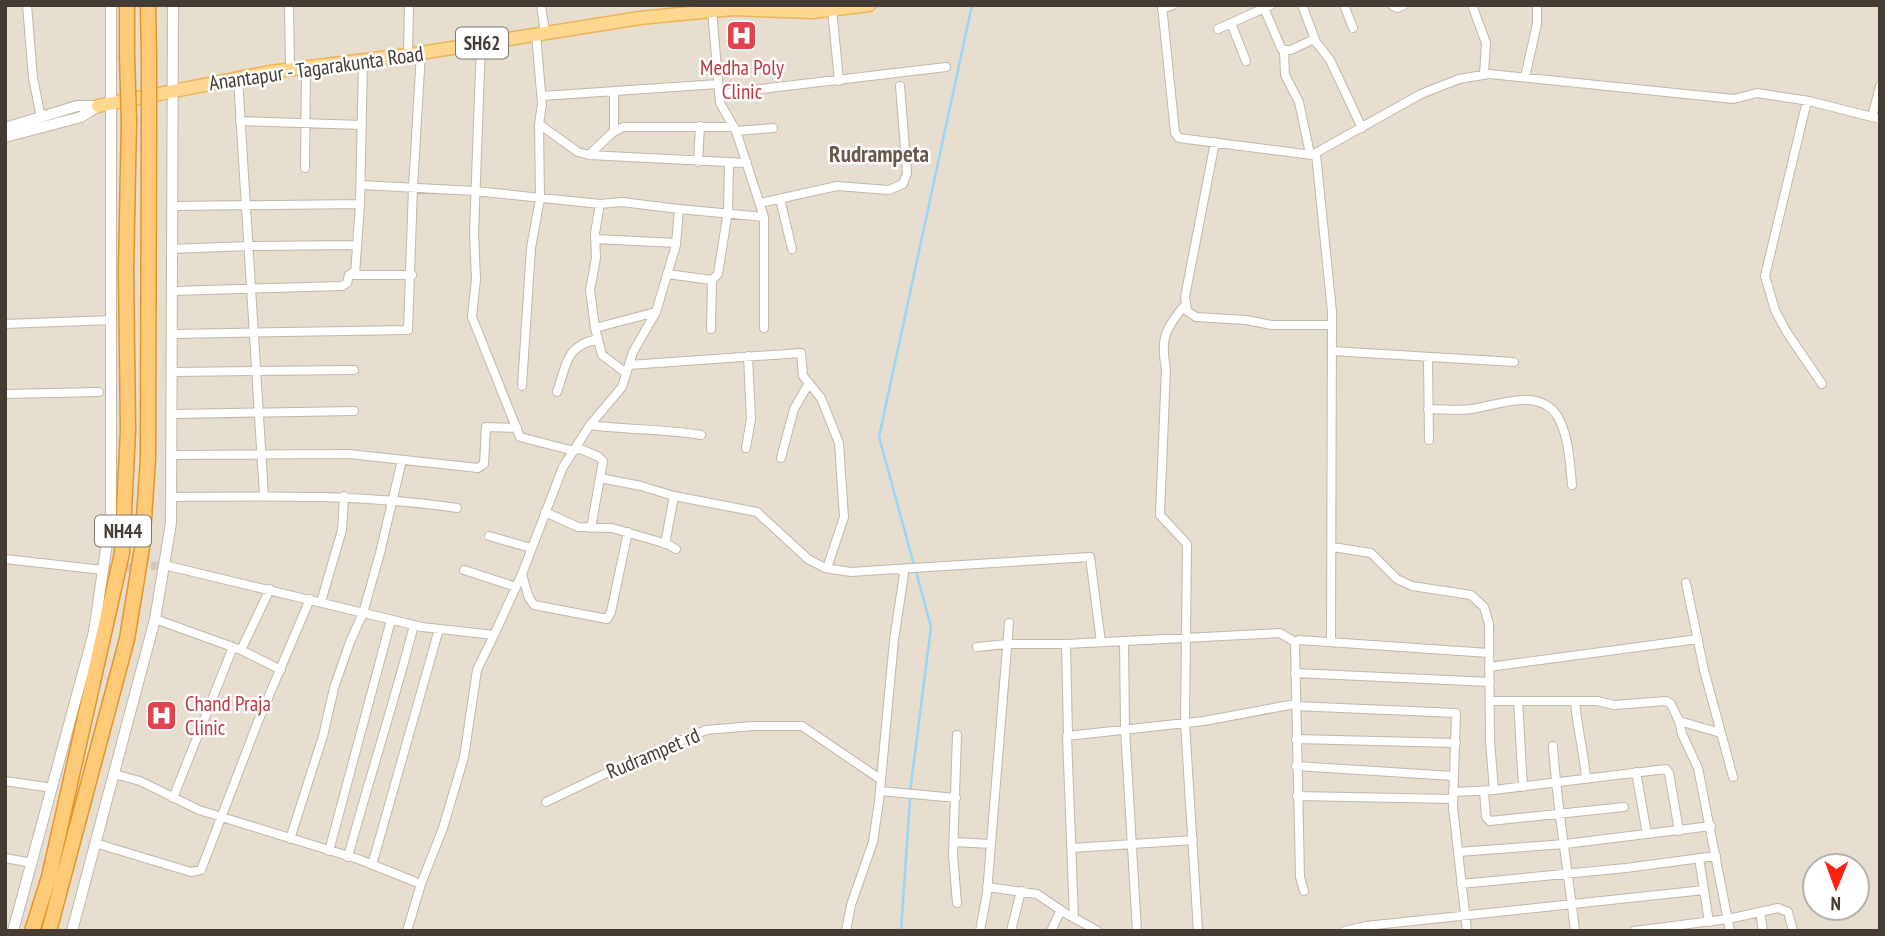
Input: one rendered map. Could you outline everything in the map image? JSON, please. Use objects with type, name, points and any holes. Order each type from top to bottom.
[{"type":"highway","name":"NH44","points":[[32,931],[49,877],[122,553],[128,430],[127,5]]},
{"type":"highway","name":"NH44","points":[[49,931],[127,639],[142,548],[148,459],[148,5]]},
{"type":"main road","name":"Anantapur - Tagarakunta Road","points":[[98,106],[290,69],[414,54],[640,18],[732,7],[813,12],[869,5]]},
{"type":"street","points":[[27,5],[33,78],[41,118]]},
{"type":"street","points":[[13,931],[94,632],[111,515],[111,5]]},
{"type":"street","points":[[72,931],[155,619],[171,523],[173,5]]},
{"type":"street","points":[[289,5],[290,69]]},
{"type":"street","points":[[173,334],[408,330],[412,275],[414,54],[409,5]]},
{"type":"street","points":[[522,386],[531,248],[540,198],[541,5]]},
{"type":"street","points":[[1173,5],[1162,7],[1176,136],[1313,154],[1426,92],[1459,79],[1484,74],[1734,99],[1752,93],[1807,101],[1876,118],[1880,86]]},
{"type":"street","points":[[1302,5],[1314,38],[1331,60],[1362,128]]},
{"type":"street","points":[[1344,5],[1353,28]]},
{"type":"street","points":[[1392,5],[1397,8],[1404,5]]},
{"type":"street","points":[[1472,5],[1486,43],[1484,74]]},
{"type":"street","points":[[1525,77],[1537,24],[1537,5]]},
{"type":"street","points":[[1218,29],[1268,7],[1280,49],[1283,51],[1285,75],[1299,102],[1313,154],[1332,299],[1331,642]]},
{"type":"street","points":[[832,9],[839,80]]},
{"type":"street","points":[[712,11],[721,107],[735,129],[764,217],[764,328]]},
{"type":"street","points":[[1231,23],[1246,61]]},
{"type":"street","points":[[1283,51],[1291,50],[1314,38]]},
{"type":"street","points":[[481,43],[474,233],[476,279],[472,317],[520,437],[575,449],[602,459],[591,528]]},
{"type":"street","points":[[363,60],[360,204],[355,275],[412,275]]},
{"type":"street","points":[[305,168],[306,67]]},
{"type":"street","points":[[719,94],[946,67]]},
{"type":"street","points":[[238,79],[264,496]]},
{"type":"street","points":[[542,96],[718,84]]},
{"type":"street","points":[[760,203],[837,186],[889,190],[903,184],[907,173],[900,86]]},
{"type":"street","points":[[614,91],[614,131]]},
{"type":"street","points":[[1807,101],[1765,276],[1775,310],[1822,384]]},
{"type":"street","points":[[5,128],[77,106],[98,106]]},
{"type":"street","points":[[5,137],[81,117],[98,106]]},
{"type":"street","points":[[240,121],[362,125]]},
{"type":"street","points":[[539,124],[578,152],[589,155],[747,163]]},
{"type":"street","points":[[589,155],[614,131],[628,126],[773,128]]},
{"type":"street","points":[[698,162],[700,127]]},
{"type":"street","points":[[1198,931],[1185,723],[1187,544],[1160,515],[1166,369],[1162,350],[1169,325],[1185,306],[1215,142]]},
{"type":"street","points":[[667,274],[712,279],[718,274],[727,214],[729,163]]},
{"type":"street","points":[[360,185],[475,191],[600,204],[622,202],[764,217]]},
{"type":"street","points":[[780,199],[792,249]]},
{"type":"street","points":[[172,206],[360,204]]},
{"type":"street","points":[[600,204],[595,239],[596,258],[590,290],[602,355],[628,369],[800,352],[802,375],[823,400],[839,443],[844,517],[827,568]]},
{"type":"street","points":[[407,931],[421,884],[443,828],[464,757],[477,670],[522,575],[563,467],[590,425],[622,387],[633,352],[656,312],[676,243],[678,209]]},
{"type":"street","points":[[595,239],[676,243]]},
{"type":"street","points":[[173,249],[357,246]]},
{"type":"street","points":[[173,291],[344,286],[349,275],[355,271]]},
{"type":"street","points":[[711,329],[712,279]]},
{"type":"street","points":[[1185,306],[1191,315],[1204,318],[1246,320],[1291,327],[1332,325]]},
{"type":"street","points":[[595,328],[656,312]]},
{"type":"street","points":[[5,324],[112,320]]},
{"type":"street","points":[[557,392],[573,350],[582,343],[598,339]]},
{"type":"street","points":[[1332,351],[1514,362]]},
{"type":"street","points":[[746,448],[751,419],[748,356]]},
{"type":"street","points":[[1428,358],[1429,440]]},
{"type":"street","points":[[173,372],[354,370]]},
{"type":"street","points":[[781,457],[794,409],[808,383]]},
{"type":"street","points":[[5,394],[99,392]]},
{"type":"street","points":[[1428,409],[1472,409],[1512,399],[1527,400],[1545,406],[1557,415],[1561,422],[1572,485]]},
{"type":"street","points":[[173,414],[354,411]]},
{"type":"street","points":[[590,425],[670,430],[701,435]]},
{"type":"street","points":[[172,455],[349,454],[480,467],[484,464],[486,426],[517,428]]},
{"type":"street","points":[[290,839],[323,736],[334,688],[363,613],[402,460]]},
{"type":"street","points":[[600,478],[757,512],[807,559],[827,568],[850,572],[1090,557],[1101,642]]},
{"type":"street","points":[[172,497],[344,496],[394,499],[457,508]]},
{"type":"street","points":[[321,602],[342,530],[344,496]]},
{"type":"street","points":[[665,544],[674,496]]},
{"type":"street","points":[[545,512],[578,527],[612,528],[676,549]]},
{"type":"street","points":[[522,575],[534,605],[607,619],[611,612],[628,532]]},
{"type":"street","points":[[489,536],[531,548]]},
{"type":"street","points":[[1333,547],[1371,553],[1397,579],[1412,586],[1475,597],[1487,613],[1490,701],[1487,820],[1624,807]]},
{"type":"street","points":[[5,559],[103,570]]},
{"type":"street","points":[[164,565],[414,625],[494,635]]},
{"type":"street","points":[[846,931],[851,905],[873,842],[894,640],[904,581],[903,572],[896,569]]},
{"type":"street","points":[[464,570],[516,587]]},
{"type":"street","points":[[1686,583],[1733,777]]},
{"type":"street","points":[[173,798],[237,648],[270,589]]},
{"type":"street","points":[[95,843],[197,872],[202,868],[257,724],[310,599]]},
{"type":"street","points":[[155,619],[237,648],[281,670]]},
{"type":"street","points":[[329,851],[391,620]]},
{"type":"street","points":[[980,931],[987,887],[1009,623]]},
{"type":"street","points":[[348,857],[369,778],[398,690],[414,625]]},
{"type":"street","points":[[372,865],[439,629]]},
{"type":"street","points":[[977,647],[1280,633],[1295,642],[1299,640],[1489,653]]},
{"type":"street","points":[[1489,667],[1698,639]]},
{"type":"street","points":[[1124,641],[1125,729],[1137,931]]},
{"type":"street","points":[[1295,642],[1297,796],[1300,877],[1304,891]]},
{"type":"street","points":[[1066,644],[1066,738],[1074,918]]},
{"type":"street","points":[[1295,673],[1489,682]]},
{"type":"street","points":[[1490,701],[1597,701],[1614,705],[1668,702],[1679,721],[1698,768],[1730,931]]},
{"type":"street","points":[[1518,701],[1523,787]]},
{"type":"street","points":[[1575,701],[1577,732],[1584,747],[1586,779]]},
{"type":"street","points":[[1068,735],[1185,723],[1295,705],[1452,711],[1457,716],[1453,796],[1466,931]]},
{"type":"street","points":[[1679,721],[1721,733]]},
{"type":"street","name":"Rudrampet rd","points":[[546,802],[706,730],[753,726],[802,726],[877,776]]},
{"type":"street","points":[[957,735],[954,842],[957,903]]},
{"type":"street","points":[[1296,738],[1456,743]]},
{"type":"street","points":[[1553,746],[1555,783],[1575,931]]},
{"type":"street","points":[[1296,766],[1453,776]]},
{"type":"street","points":[[1297,796],[1453,796],[1664,769],[1669,771],[1679,831]]},
{"type":"street","points":[[1636,772],[1647,834]]},
{"type":"street","points":[[114,774],[139,781],[199,810],[348,857],[421,884]]},
{"type":"street","points":[[5,781],[52,788]]},
{"type":"street","points":[[880,791],[956,798]]},
{"type":"street","points":[[1458,852],[1565,844],[1711,827]]},
{"type":"street","points":[[1072,848],[1193,840]]},
{"type":"street","points":[[954,842],[991,844]]},
{"type":"street","points":[[1461,884],[1716,856]]},
{"type":"street","points":[[5,858],[32,863]]},
{"type":"street","points":[[1699,858],[1709,922]]},
{"type":"street","points":[[987,887],[1037,894],[1098,931]]},
{"type":"street","points":[[1345,931],[1366,926],[1704,890]]},
{"type":"street","points":[[1011,931],[1021,891]]},
{"type":"street","points":[[1634,931],[1785,909],[1793,931]]},
{"type":"street","points":[[1051,931],[1061,910]]},
{"type":"street","points":[[1760,912],[1763,931]]},
{"type":"shaded area","points":[[5,5],[1880,5],[1880,931],[5,931]]},
{"type":"waterway","points":[[914,565],[879,437],[972,5]]},
{"type":"waterway","points":[[901,931],[911,785],[931,627],[916,571]]},
{"type":"tunnel","points":[[103,570],[164,565]]},
{"type":"place","name":"Medha Poly Clinic","points":[[742,35]]},
{"type":"place","name":"Chand Praja Clinic","points":[[162,715]]},
{"type":"district","name":"Rudrampeta","points":[[879,153]]}]
